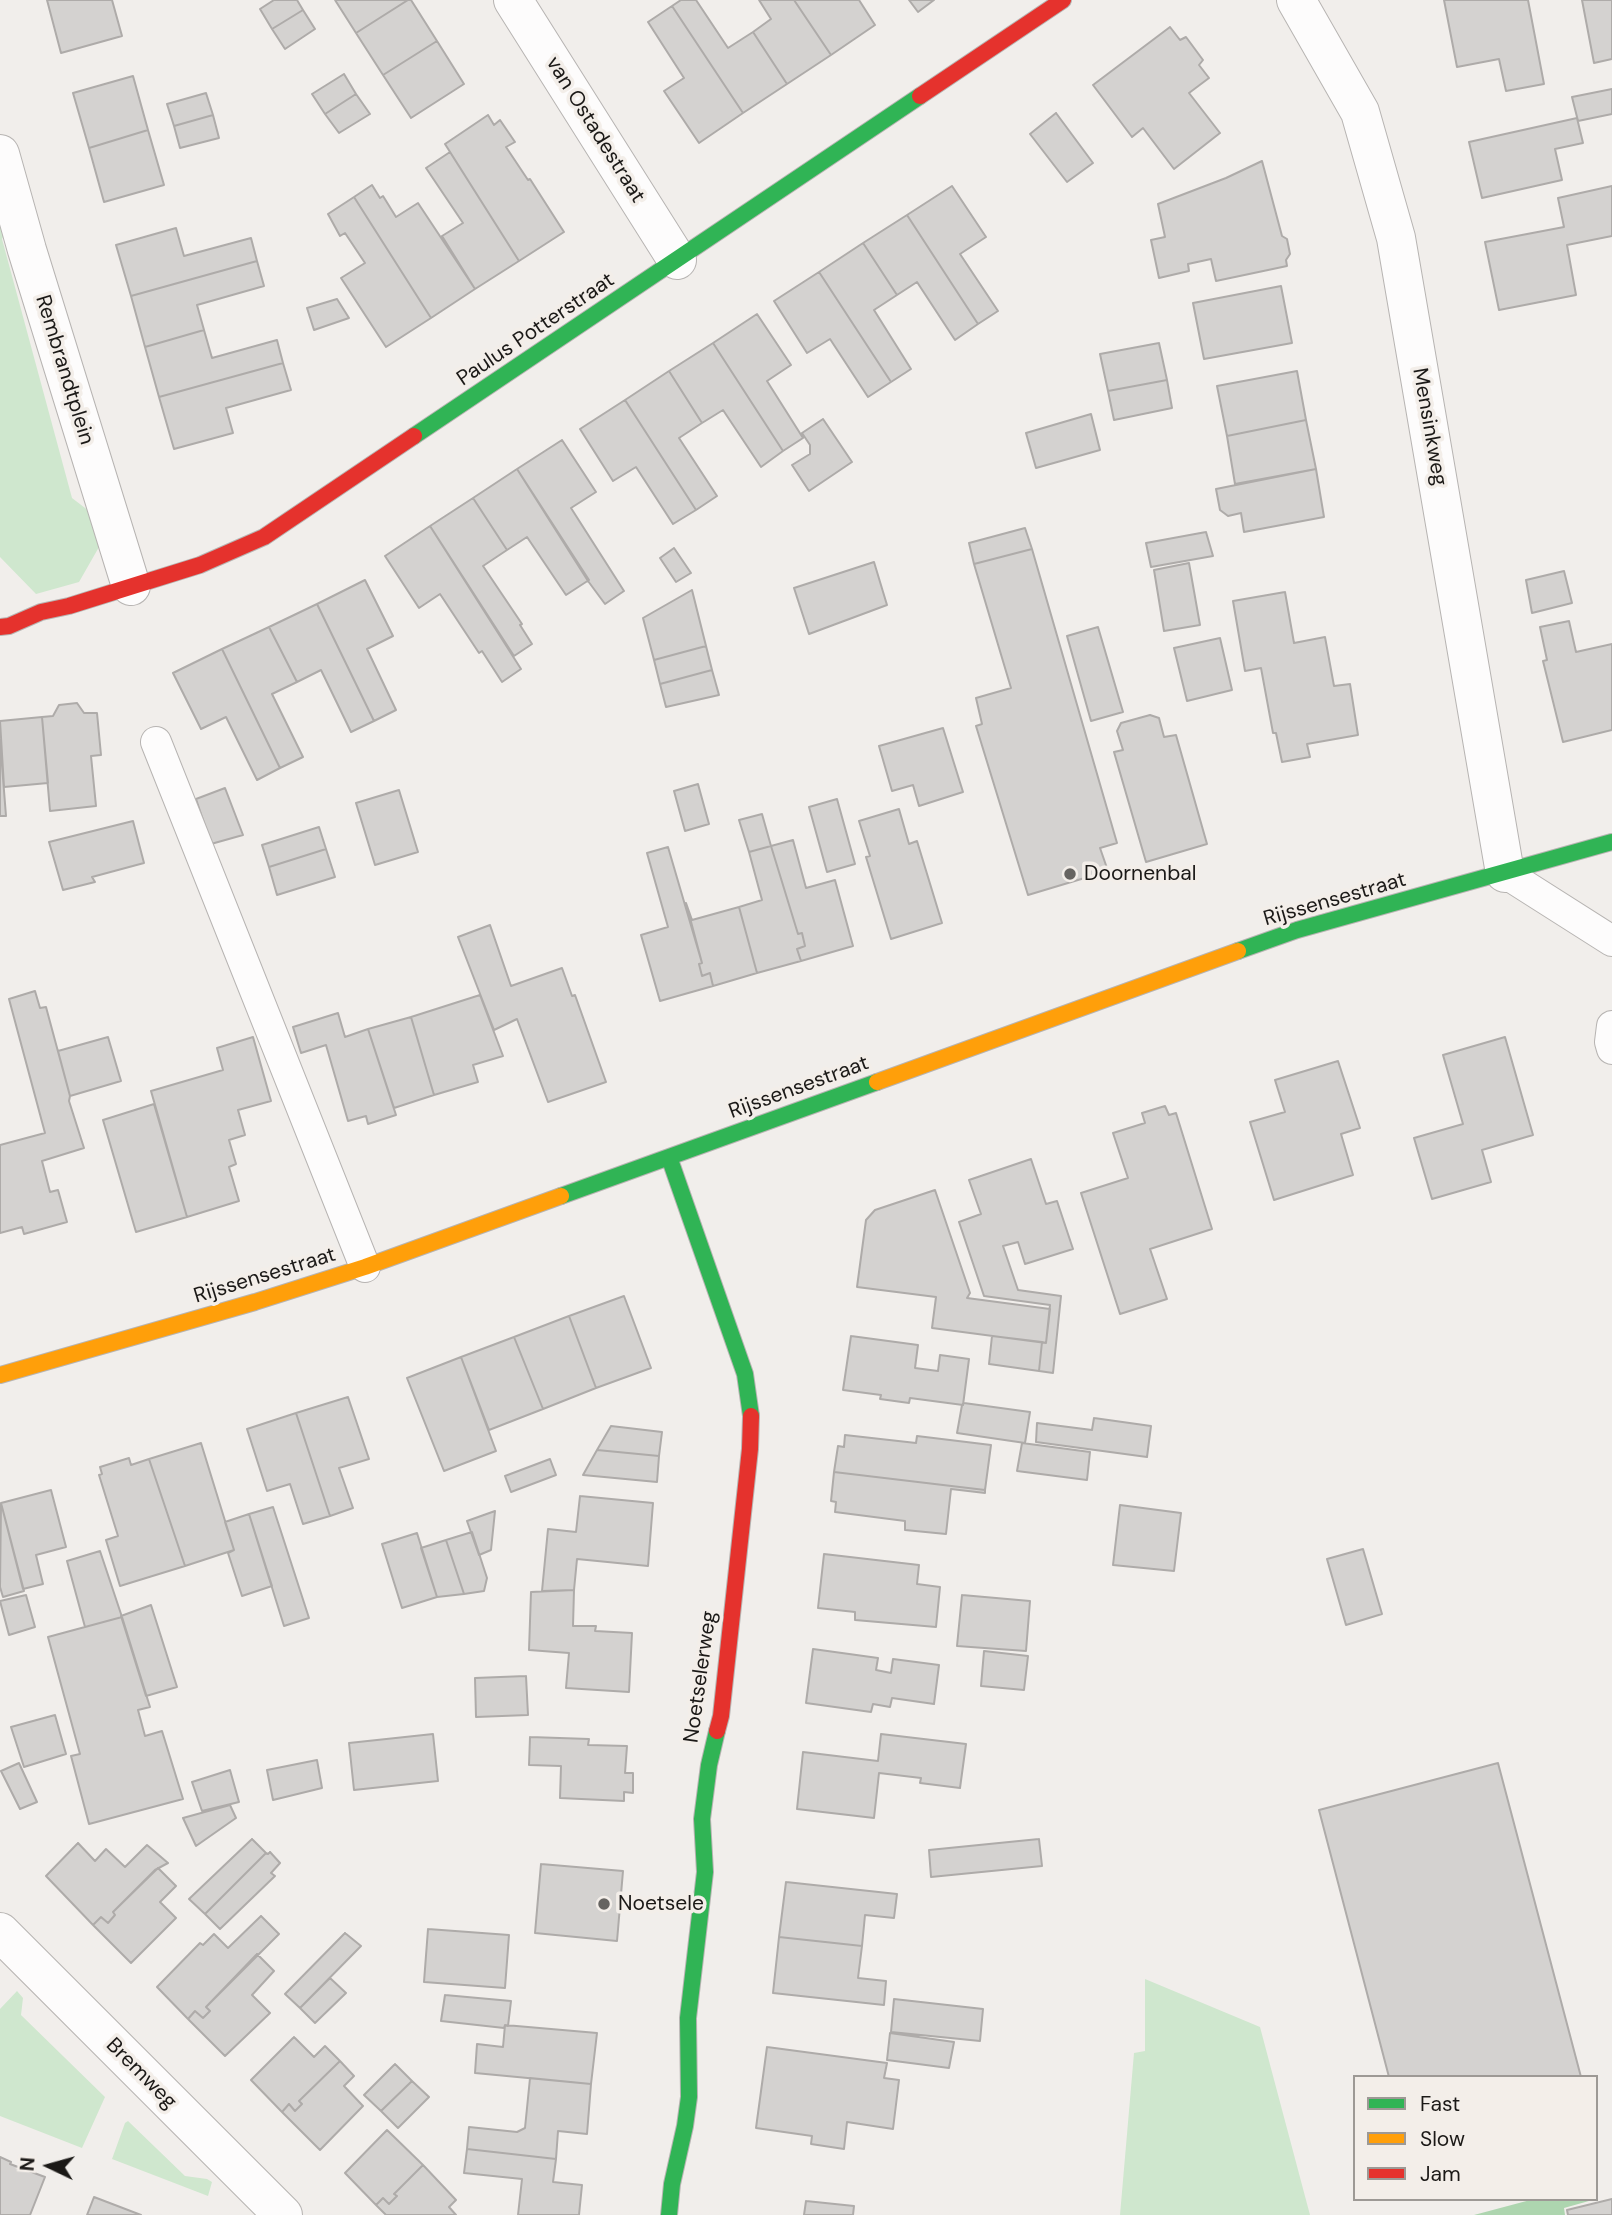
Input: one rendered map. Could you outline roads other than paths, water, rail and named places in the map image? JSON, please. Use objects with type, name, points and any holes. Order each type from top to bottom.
[{"type":"street","name":"van Ostadestraat","points":[[513,0],[677,260]]},
{"type":"street","name":"Paulus Potterstraat","points":[[0,627],[9,626],[41,612],[69,606],[200,565],[264,537],[1063,0]]},
{"type":"street","name":"Mensinkweg","points":[[1296,0],[1360,112],[1396,238],[1505,873]]},
{"type":"street","name":"Rembrandtplein","points":[[0,153],[131,586]]},
{"type":"street","name":"Rijssensestraat","points":[[0,1375],[256,1302],[365,1267],[1297,930],[1612,842]]},
{"type":"street","name":"Noetselerweg","points":[[669,1157],[745,1374],[751,1422],[721,1716],[709,1765],[702,1819],[705,1872],[688,2018],[689,2097],[672,2183],[669,2215]]},
{"type":"street","name":"Bremweg","points":[[0,1932],[283,2215]]},
{"type":"lane","points":[[156,742],[365,1267]]},
{"type":"lane","points":[[1505,873],[1612,941]]},
{"type":"lane","points":[[1612,1026],[1612,1049]]},
{"type":"place","name":"Doornenbal","points":[[1070,874]]},
{"type":"place","name":"Noetsele","points":[[604,1904]]}]
